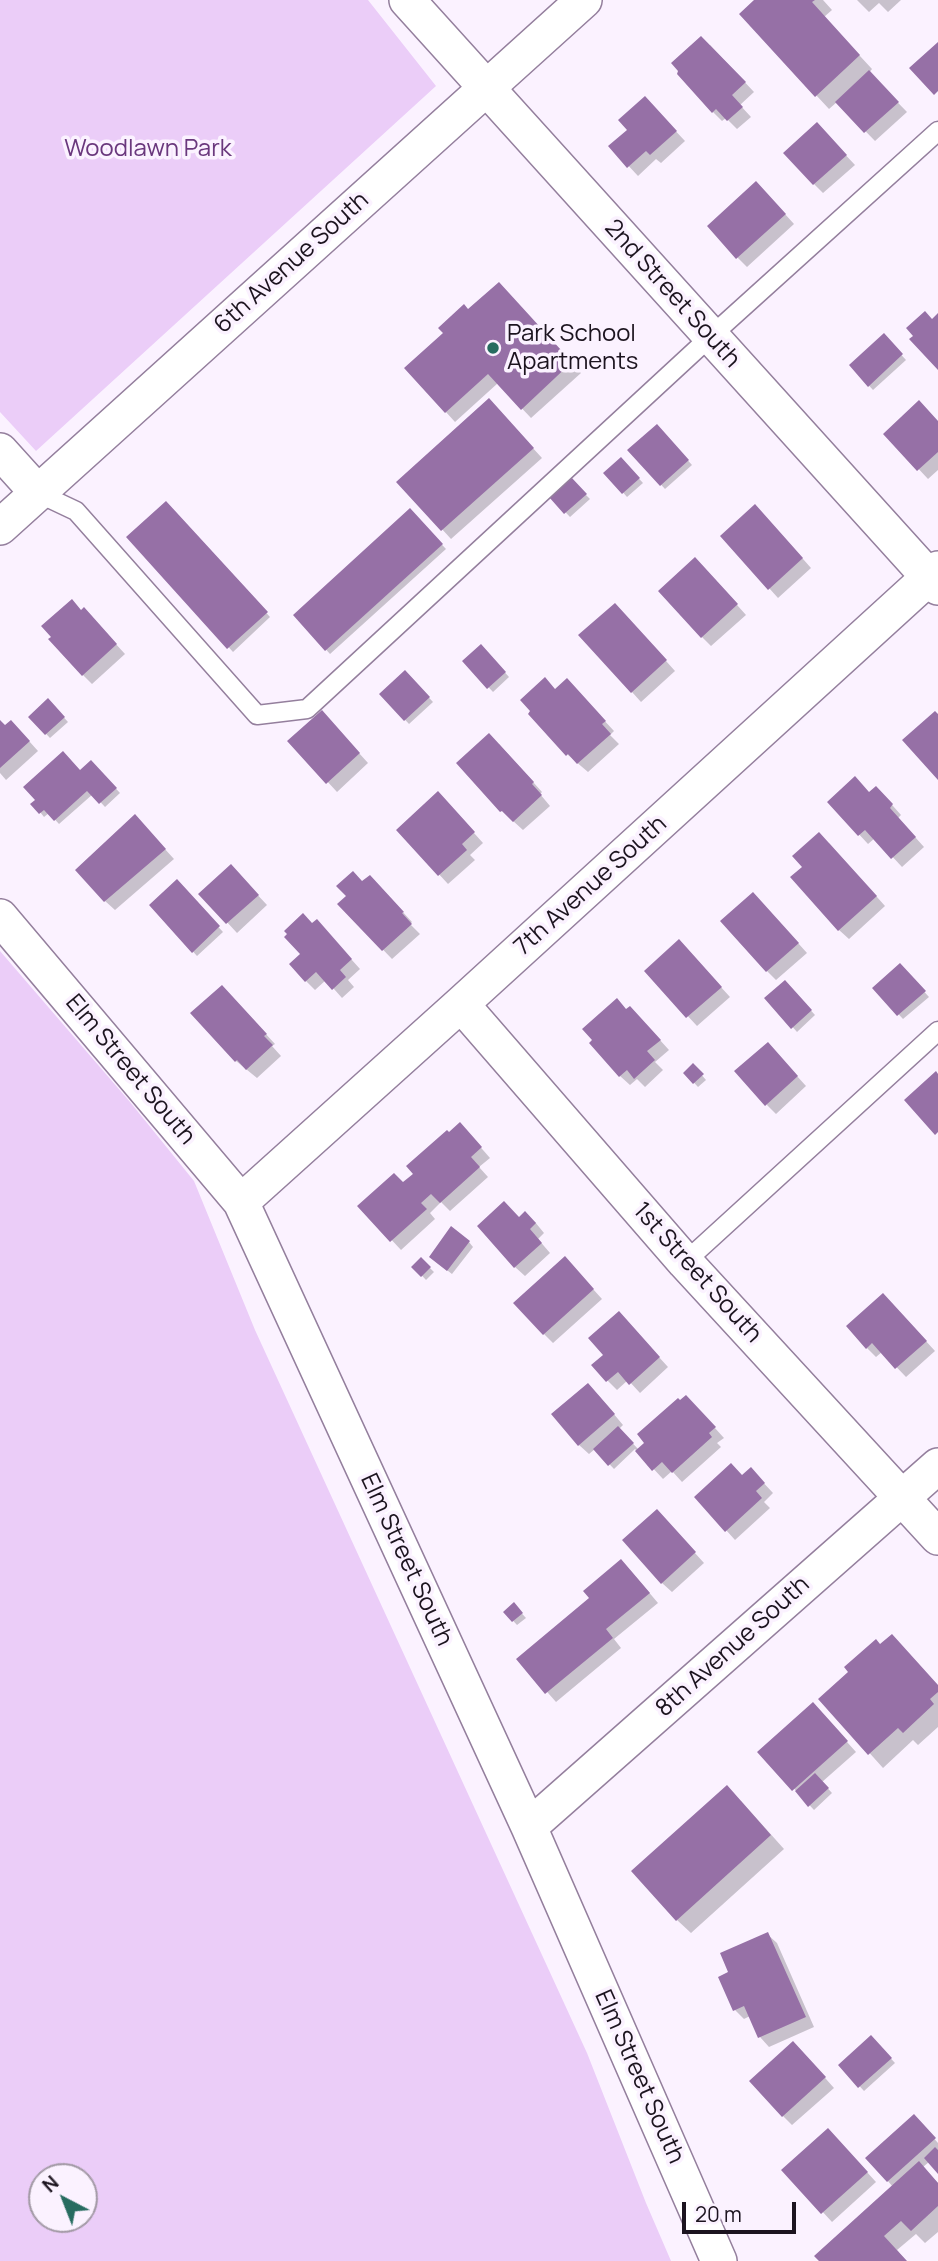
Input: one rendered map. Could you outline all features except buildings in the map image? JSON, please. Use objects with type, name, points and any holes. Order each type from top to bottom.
[{"type":"street","name":"2nd Street South","points":[[407,0],[710,337],[935,578]]},
{"type":"street","name":"6th Avenue South","points":[[0,527],[584,0]]},
{"type":"street","points":[[0,451],[38,493]]},
{"type":"street","name":"7th Avenue South","points":[[242,1202],[935,578]]},
{"type":"street","name":"Elm Street South","points":[[0,917],[242,1202],[529,1827],[719,2261]]},
{"type":"street","name":"1st Street South","points":[[461,1004],[685,1262],[938,1537]]},
{"type":"street","name":"8th Avenue South","points":[[529,1827],[938,1466]]},
{"type":"lane","points":[[38,493],[76,511],[257,715],[307,709],[710,337],[938,131]]},
{"type":"lane","points":[[685,1262],[938,1031]]},
{"type":"green space","name":"Woodlawn Park","points":[[0,0],[368,0],[436,86],[36,451],[0,412]]},
{"type":"green space","points":[[0,951],[194,1181],[255,1330],[587,2053],[671,2261],[0,2261]]},
{"type":"place","name":"Park School Apartments","points":[[493,348]]}]
